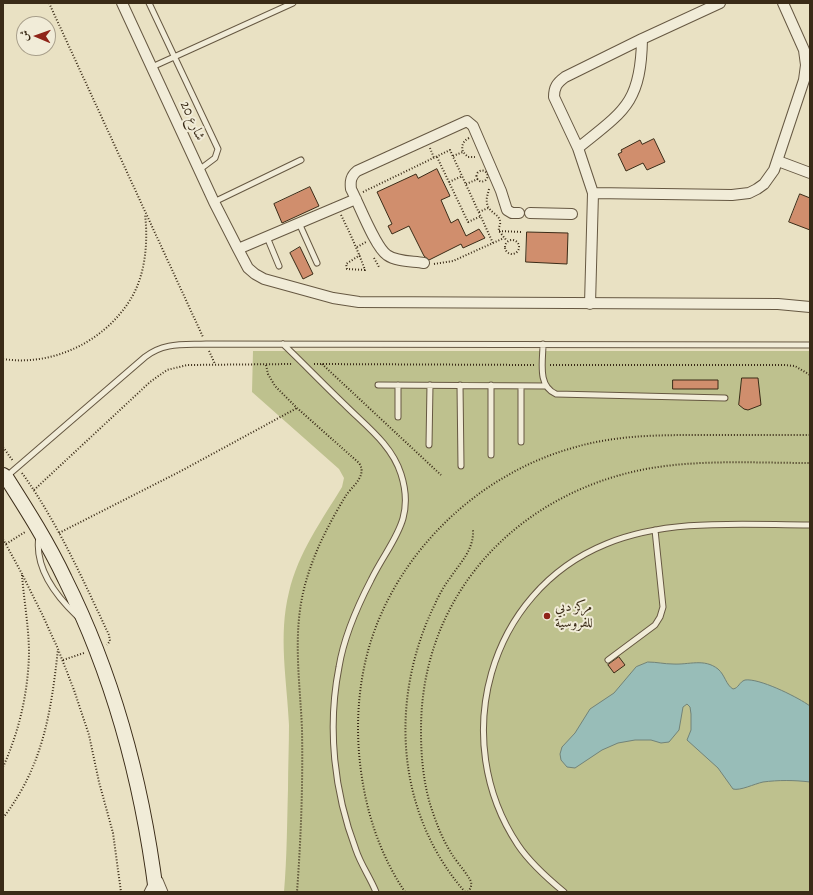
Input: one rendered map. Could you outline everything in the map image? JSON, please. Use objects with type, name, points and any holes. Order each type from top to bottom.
[{"type":"street","name":"شارع 20","points":[[122,3],[214,202],[238,249],[248,268],[264,279],[345,300],[372,302],[778,304],[810,307]]},
{"type":"street","points":[[590,304],[593,193],[578,148],[554,97],[554,89],[558,82],[565,77],[720,3]]},
{"type":"street","points":[[593,193],[741,195],[749,193],[764,184],[770,178],[778,161],[804,80],[806,65],[802,42],[783,3]]},
{"type":"street","points":[[578,148],[623,111],[629,101],[641,69],[642,39]]},
{"type":"street","points":[[424,263],[393,258],[382,251],[351,189],[352,176],[357,171],[464,122],[472,123],[507,210],[512,213],[572,214]]},
{"type":"street","points":[[778,161],[810,173]]},
{"type":"street","points":[[238,249],[356,198]]},
{"type":"street","points":[[4,476],[40,531],[65,578],[86,624],[108,682],[122,723],[143,807],[154,879]]},
{"type":"lane","points":[[149,3],[173,57],[218,149],[215,158],[199,170]]},
{"type":"lane","points":[[152,66],[293,3]]},
{"type":"lane","points":[[214,202],[302,160]]},
{"type":"lane","points":[[299,223],[317,263]]},
{"type":"lane","points":[[267,237],[279,266]]},
{"type":"lane","points":[[283,344],[388,447],[401,472],[406,492],[406,508],[399,531],[372,577],[348,630],[339,666],[334,699],[334,759],[340,801],[356,852],[376,892]]},
{"type":"lane","points":[[543,344],[543,377],[546,386],[552,392],[560,395],[725,398]]},
{"type":"lane","points":[[4,476],[152,351],[169,345],[810,345]]},
{"type":"lane","points":[[378,385],[546,386]]},
{"type":"lane","points":[[398,385],[398,417]]},
{"type":"lane","points":[[429,445],[430,385]]},
{"type":"lane","points":[[460,385],[461,466]]},
{"type":"lane","points":[[490,455],[491,385]]},
{"type":"lane","points":[[521,386],[521,442]]},
{"type":"lane","points":[[564,892],[539,871],[518,845],[501,814],[486,768],[483,739],[483,712],[488,684],[497,656],[522,610],[545,584],[570,564],[593,550],[620,538],[655,530],[713,526],[810,525]]},
{"type":"lane","points":[[608,660],[655,625],[660,617],[662,602],[655,530]]},
{"type":"lane","points":[[147,892],[154,879],[165,892]]},
{"type":"path","points":[[49,3],[215,364]]},
{"type":"path","points":[[462,152],[463,142],[477,134]]},
{"type":"path","points":[[356,198],[450,150],[493,243]]},
{"type":"path","points":[[453,156],[462,152]]},
{"type":"path","points":[[462,152],[468,157],[475,157],[479,160]]},
{"type":"path","points":[[436,157],[468,222],[481,216]]},
{"type":"path","points":[[481,166],[482,171]]},
{"type":"path","points":[[449,182],[462,176]]},
{"type":"path","points":[[466,184],[478,179]]},
{"type":"path","points":[[485,181],[489,188],[486,201],[488,208],[500,220],[499,231],[507,241]]},
{"type":"path","points":[[337,207],[357,247],[360,255],[365,270],[347,269],[346,264],[360,255]]},
{"type":"path","points":[[479,212],[488,208]]},
{"type":"path","points":[[3,359],[31,360],[54,357],[91,340],[112,323],[133,294],[141,273],[146,236],[144,211]]},
{"type":"path","points":[[499,231],[521,232]]},
{"type":"path","points":[[424,263],[440,264],[453,261],[504,238]]},
{"type":"path","points":[[357,247],[372,240]]},
{"type":"path","points":[[507,241],[516,241],[519,246],[514,254],[508,252],[505,247],[507,241]]},
{"type":"path","points":[[266,364],[268,374],[272,382],[297,408],[359,464],[362,471],[360,478],[341,504],[321,541],[307,576],[300,609],[297,633],[297,657],[301,709],[302,803],[297,892]]},
{"type":"path","points":[[322,364],[441,475]]},
{"type":"path","points":[[59,533],[188,467],[297,408]]},
{"type":"path","points":[[405,892],[384,854],[367,805],[359,747],[359,705],[365,664],[370,643],[378,624],[395,588],[406,570],[430,539],[458,510],[490,486],[528,465],[548,456],[575,447],[609,439],[651,435],[810,435]]},
{"type":"path","points":[[469,879],[471,887],[466,892],[436,852],[421,820],[409,774],[405,722],[408,687],[428,619],[443,589],[468,552],[474,538],[473,530]]},
{"type":"path","points":[[3,539],[21,572],[58,648],[74,690],[89,735],[99,782],[113,833],[121,892]]},
{"type":"path","points":[[3,768],[19,724],[28,673],[28,635],[21,572]]},
{"type":"path","points":[[3,818],[19,796],[40,750],[49,715],[58,648]]},
{"type":"green space","name":"مركز دبي للفروسية","points":[[253,351],[810,351],[810,892],[284,892],[287,840],[289,733],[284,658],[284,625],[286,609],[293,578],[304,550],[342,487],[344,478],[339,469],[252,392]]},
{"type":"water","points":[[648,662],[670,664],[707,664],[718,669],[733,689],[745,680],[751,680],[786,692],[810,706],[810,782],[769,781],[739,789],[733,789],[718,768],[687,740],[691,730],[691,714],[690,707],[687,704],[683,707],[679,730],[669,742],[661,743],[651,740],[635,740],[618,743],[602,750],[575,768],[567,767],[561,760],[560,754],[562,747],[575,733],[590,709],[614,693],[636,667]]},
{"type":"building","points":[[654,139],[665,162],[647,170],[643,163],[626,171],[618,154],[622,152],[621,150],[640,140],[642,144]]},
{"type":"building","points":[[437,169],[450,196],[441,200],[451,223],[458,219],[466,236],[479,229],[485,238],[463,248],[461,244],[429,260],[424,256],[409,226],[392,234],[388,226],[392,224],[377,192],[416,174],[418,178]]},
{"type":"building","points":[[310,187],[319,206],[282,223],[274,204]]},
{"type":"building","points":[[800,194],[810,198],[810,230],[789,222]]},
{"type":"building","points":[[527,232],[568,233],[567,264],[526,262]]},
{"type":"building","points":[[300,247],[313,274],[303,279],[290,253]]},
{"type":"building","points":[[742,378],[758,378],[761,405],[748,410],[739,405]]},
{"type":"building","points":[[673,380],[718,380],[718,389],[673,389]]},
{"type":"building","points":[[619,657],[625,665],[614,673],[608,665]]},
{"type":"place","name":"مركز دبي للفروسية","points":[[547,616]]}]
